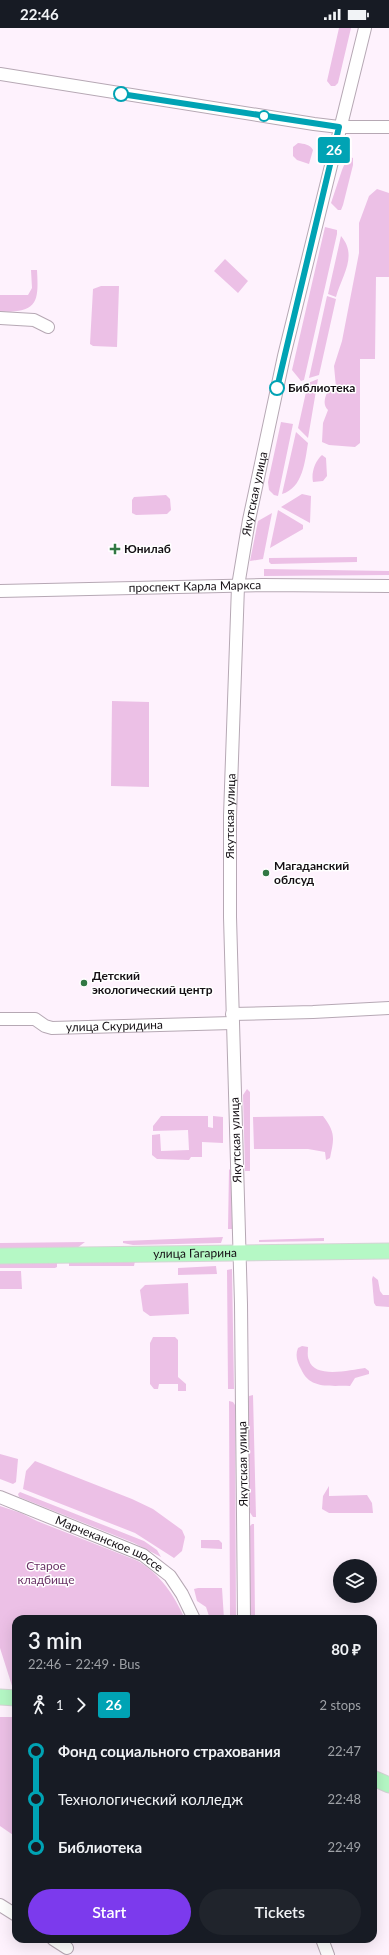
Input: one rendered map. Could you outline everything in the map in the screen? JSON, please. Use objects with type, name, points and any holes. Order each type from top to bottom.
[{"type":"main road","name":"улица Гагарина","points":[[0,1256],[389,1251]]},
{"type":"main road","points":[[0,1697],[12,1698]]},
{"type":"main road","points":[[377,1780],[389,1785]]},
{"type":"street","name":"Якутская улица","points":[[244,1615],[240,1253],[230,917],[230,818],[238,586],[249,520],[284,356],[339,127],[365,28]]},
{"type":"street","points":[[0,74],[339,127],[389,127]]},
{"type":"street","points":[[0,318],[34,320],[48,327]]},
{"type":"street","name":"проспект Карла Маркса","points":[[0,591],[326,584],[389,586]]},
{"type":"street","name":"улица Скуридина","points":[[0,1019],[35,1019],[45,1026],[52,1028],[389,1008]]},
{"type":"street","name":"Марчеканское шоссе","points":[[0,1498],[143,1555],[170,1576],[182,1594],[192,1615]]},
{"type":"street","points":[[0,1906],[12,1913]]},
{"type":"street","points":[[59,1943],[67,1948]]},
{"type":"street","points":[[324,1943],[328,1955]]},
{"type":"green space","points":[[339,28],[351,28],[338,83],[335,86],[331,86],[327,81]]},
{"type":"green space","points":[[298,143],[309,145],[312,148],[313,150],[309,164],[297,160],[293,156],[293,147]]},
{"type":"green space","points":[[348,156],[353,158],[353,165],[343,205],[341,210],[338,210],[331,203]]},
{"type":"green space","points":[[377,189],[389,193],[389,277],[376,277],[375,359],[360,359],[360,443],[355,447],[329,445],[322,442],[323,423],[328,410],[325,405],[326,394],[329,389],[336,387],[334,366],[342,341],[359,253],[359,223],[369,196]]},
{"type":"green space","points":[[325,227],[337,230],[337,234],[304,380],[301,381],[292,370]]},
{"type":"green space","points":[[341,236],[346,243],[348,258],[345,273],[336,297],[328,294]]},
{"type":"green space","points":[[225,259],[248,281],[238,293],[214,271]]},
{"type":"green space","points":[[31,270],[37,270],[38,282],[36,298],[33,304],[22,310],[0,312],[0,295],[28,295],[32,288]]},
{"type":"green space","points":[[101,286],[119,286],[117,347],[93,346],[90,344],[93,289]]},
{"type":"green space","points":[[327,296],[336,299],[319,375],[309,378]]},
{"type":"green space","points":[[318,379],[308,438],[298,428],[308,383]]},
{"type":"green space","points":[[281,422],[293,424],[278,496],[274,495],[269,490],[268,482]]},
{"type":"green space","points":[[296,432],[308,443],[304,465],[299,480],[289,491],[282,494]]},
{"type":"green space","points":[[322,455],[326,458],[327,476],[323,481],[313,482],[314,467],[317,460]]},
{"type":"green space","points":[[302,494],[311,496],[310,523],[281,507]]},
{"type":"green space","points":[[166,495],[170,499],[171,510],[167,514],[136,515],[132,513],[132,500],[134,497]]},
{"type":"green space","points":[[278,510],[303,525],[303,529],[270,548]]},
{"type":"green space","points":[[272,513],[263,559],[250,561],[258,521]]},
{"type":"green space","points":[[357,557],[357,562],[271,564],[269,562],[269,558]]},
{"type":"green space","points":[[264,569],[389,571],[389,575],[264,576]]},
{"type":"green space","points":[[112,701],[149,702],[149,787],[111,786]]},
{"type":"green space","points":[[247,1089],[250,1092],[250,1171],[245,1171],[243,1095]]},
{"type":"green space","points":[[161,1116],[208,1116],[208,1127],[213,1128],[213,1116],[223,1117],[223,1143],[202,1142],[202,1157],[191,1157],[189,1160],[157,1159],[152,1155],[152,1135],[160,1134],[161,1151],[189,1150],[188,1130],[153,1131],[153,1126]]},
{"type":"green space","points":[[323,1116],[330,1127],[333,1136],[330,1158],[326,1160],[325,1152],[308,1149],[254,1149],[253,1117]]},
{"type":"green space","points":[[229,1169],[231,1171],[232,1229],[228,1229]]},
{"type":"green space","points":[[223,1237],[221,1243],[133,1245],[123,1243],[123,1241]]},
{"type":"green space","points":[[324,1238],[324,1241],[259,1242],[259,1240]]},
{"type":"green space","points":[[85,1242],[77,1248],[0,1248],[0,1243]]},
{"type":"green space","points":[[69,1258],[135,1261],[134,1266],[69,1266]]},
{"type":"green space","points":[[0,1261],[57,1261],[57,1267],[0,1268]]},
{"type":"green space","points":[[216,1266],[217,1274],[178,1275],[178,1268]]},
{"type":"green space","points":[[232,1269],[234,1389],[228,1389],[227,1270]]},
{"type":"green space","points":[[0,1271],[21,1271],[22,1289],[0,1289]]},
{"type":"green space","points":[[373,1276],[378,1280],[380,1291],[383,1295],[389,1295],[389,1307],[376,1306],[374,1303]]},
{"type":"green space","points":[[188,1283],[189,1314],[150,1316],[143,1311],[140,1290],[145,1285]]},
{"type":"green space","points":[[153,1337],[175,1337],[178,1340],[178,1377],[186,1384],[186,1391],[178,1391],[178,1384],[159,1384],[158,1389],[154,1389],[150,1384],[150,1343]]},
{"type":"green space","points":[[302,1346],[308,1347],[309,1360],[312,1366],[318,1370],[333,1372],[365,1368],[369,1371],[369,1374],[355,1378],[350,1386],[328,1386],[315,1383],[305,1376],[298,1364],[297,1351],[298,1348]]},
{"type":"green space","points":[[253,1395],[256,1517],[253,1517],[249,1511],[248,1400],[249,1396]]},
{"type":"green space","points":[[229,1401],[233,1402],[235,1405],[236,1615],[230,1615]]},
{"type":"green space","points":[[0,1454],[18,1459],[16,1482],[13,1484],[0,1479]]},
{"type":"green space","points":[[35,1461],[132,1499],[153,1509],[182,1530],[185,1537],[182,1551],[174,1558],[135,1533],[23,1489],[26,1471]]},
{"type":"green space","points":[[329,1486],[329,1496],[367,1495],[372,1503],[373,1513],[329,1513],[322,1509],[323,1496]]},
{"type":"green space","points":[[20,1492],[144,1541],[157,1550],[161,1557],[134,1543],[19,1497],[18,1494]]},
{"type":"green space","name":"Старое кладбище","points":[[0,1506],[21,1513],[37,1521],[138,1561],[154,1573],[166,1586],[183,1615],[12,1615],[12,1686],[0,1648]]},
{"type":"green space","points":[[254,1524],[255,1615],[250,1615],[250,1526]]},
{"type":"green space","points":[[201,1540],[219,1540],[222,1543],[222,1549],[201,1548]]},
{"type":"green space","points":[[222,1588],[224,1615],[209,1615],[206,1607],[197,1601],[194,1589]]},
{"type":"green space","points":[[0,1717],[12,1717],[12,1834],[0,1826]]},
{"type":"bus line","name":"26","points":[[121,94],[284,120],[339,127],[277,388]]},
{"type":"place","name":"Библиотека","points":[[277,388]]},
{"type":"place","name":"Юнилаб","points":[[115,549]]},
{"type":"place","name":"Магаданский облсуд","points":[[266,873]]},
{"type":"place","name":"Детский экологический центр","points":[[84,983]]}]
